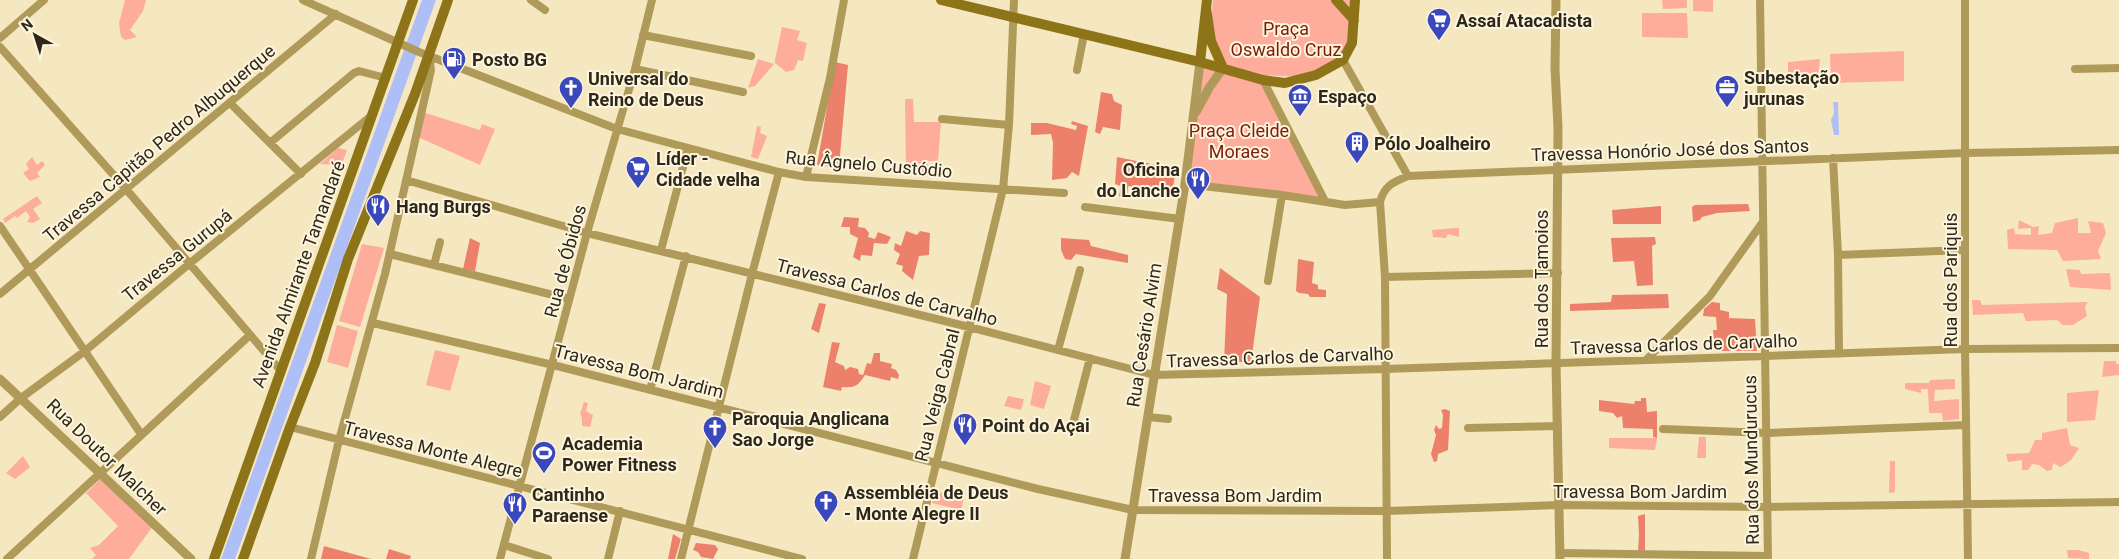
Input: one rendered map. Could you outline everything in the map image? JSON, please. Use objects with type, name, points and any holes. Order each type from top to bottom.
[{"type":"main road","name":"Avenida Almirante Tamandaré","points":[[214,559],[386,78],[400,44],[413,0]]},
{"type":"main road","points":[[243,559],[290,426],[315,363],[348,259],[424,53],[448,0]]},
{"type":"main road","points":[[941,0],[1200,62],[1264,80],[1285,83],[1316,75],[1343,60],[1352,44],[1355,0]]},
{"type":"main road","points":[[1336,0],[1354,20]]},
{"type":"main road","points":[[1200,62],[1207,4]]},
{"type":"main road","points":[[1207,4],[1211,40],[1223,68]]},
{"type":"street","points":[[0,38],[44,0]]},
{"type":"street","name":"Rua Âgnelo Custódio","points":[[304,0],[400,44],[617,129],[779,172],[806,177],[1064,193]]},
{"type":"street","points":[[531,0],[545,10]]},
{"type":"street","name":"Rua de Óbidos","points":[[500,559],[587,233],[635,69],[652,0]]},
{"type":"street","points":[[806,177],[830,78],[844,0]]},
{"type":"street","name":"Rua Veiga Cabral","points":[[913,559],[1003,189],[1009,125],[1014,0]]},
{"type":"street","name":"Rua dos Tamoios","points":[[1556,0],[1555,69],[1558,170],[1556,363],[1560,556]]},
{"type":"street","name":"Rua dos Mundurucus","points":[[1760,0],[1764,357],[1767,433],[1767,558]]},
{"type":"street","name":"Rua dos Pariquis","points":[[1965,0],[1964,250],[1968,559]]},
{"type":"street","name":"Travessa Capitão Pedro Albuquerque","points":[[0,294],[231,104],[336,14]]},
{"type":"street","points":[[1077,70],[1084,34]]},
{"type":"street","points":[[643,35],[751,56]]},
{"type":"street","points":[[0,47],[126,189],[281,371]]},
{"type":"street","points":[[311,559],[339,440],[373,323],[390,254],[431,70],[424,53]]},
{"type":"street","points":[[1343,60],[1408,176]]},
{"type":"street","name":"Rua Cesário Alvim","points":[[1125,559],[1180,219],[1200,62]]},
{"type":"street","name":"Rua Cesário Alvim","points":[[1194,116],[1209,88],[1223,68]]},
{"type":"street","points":[[2075,69],[2119,68]]},
{"type":"street","points":[[635,69],[743,92]]},
{"type":"street","points":[[271,142],[354,73],[359,71],[386,78]]},
{"type":"street","points":[[1264,80],[1325,201]]},
{"type":"street","points":[[231,104],[301,174]]},
{"type":"street","name":"Travessa Gurupá","points":[[0,417],[21,398],[85,351],[373,115]]},
{"type":"street","points":[[942,120],[1009,125]]},
{"type":"street","points":[[661,250],[688,148]]},
{"type":"street","name":"Travessa Honório José dos Santos","points":[[1380,202],[1382,192],[1392,182],[1408,176],[1964,153],[2119,150]]},
{"type":"street","points":[[1833,158],[1838,255],[1839,354]]},
{"type":"street","points":[[682,559],[718,407],[779,172]]},
{"type":"street","name":"Travessa Carlos de Carvalho","points":[[406,180],[587,233],[686,256],[1154,375],[1764,357],[1965,349],[2119,348]]},
{"type":"street","points":[[1185,184],[1282,195],[1344,205],[1380,202],[1385,277],[1387,559]]},
{"type":"street","points":[[1268,280],[1282,195]]},
{"type":"street","points":[[1084,207],[1180,219]]},
{"type":"street","points":[[1646,360],[1710,296],[1762,223]]},
{"type":"street","points":[[0,226],[141,434]]},
{"type":"street","points":[[434,265],[440,242]]},
{"type":"street","points":[[1838,255],[1964,250]]},
{"type":"street","points":[[390,254],[569,299]]},
{"type":"street","points":[[650,390],[686,256]]},
{"type":"street","points":[[1058,350],[1080,270]]},
{"type":"street","points":[[1385,277],[1558,273]]},
{"type":"street","name":"Travessa Bom Jardim","points":[[373,323],[553,365],[1038,490],[1133,510],[1387,510],[1559,505],[1766,507],[2119,502]]},
{"type":"street","points":[[7,559],[250,335]]},
{"type":"street","points":[[1074,420],[1090,358]]},
{"type":"street","name":"Rua Doutor Malcher","points":[[0,379],[191,559]]},
{"type":"street","points":[[1148,417],[1168,418]]},
{"type":"street","points":[[1663,428],[1767,433],[1966,425]]},
{"type":"street","name":"Travessa Monte Alegre","points":[[290,426],[802,559]]},
{"type":"street","points":[[1468,428],[1558,426]]},
{"type":"street","points":[[608,559],[620,511]]},
{"type":"street","points":[[504,545],[548,559]]},
{"type":"street","points":[[1560,556],[1767,558]]},
{"type":"green space","points":[[125,0],[146,0],[143,11],[130,30],[137,37],[125,40],[121,37],[119,23]]},
{"type":"green space","name":"Praça Oswaldo Cruz","points":[[1213,0],[1351,0],[1348,42],[1341,56],[1315,71],[1299,77],[1264,75],[1226,65],[1220,57],[1211,26]]},
{"type":"green space","points":[[1662,0],[1687,0],[1687,8],[1663,9]]},
{"type":"green space","points":[[1693,0],[1713,0],[1713,12],[1693,11]]},
{"type":"green space","points":[[1642,13],[1687,13],[1688,38],[1642,37]]},
{"type":"green space","points":[[782,27],[800,31],[797,40],[807,43],[803,61],[798,60],[794,70],[786,72],[775,63]]},
{"type":"green space","points":[[1904,51],[1904,81],[1831,83],[1830,54]]},
{"type":"green space","points":[[758,59],[774,64],[755,86],[748,88]]},
{"type":"green space","points":[[1820,59],[1818,79],[1788,80],[1788,62]]},
{"type":"green space","name":"Praça Cleide Moraes","points":[[1199,63],[1263,80],[1325,201],[1185,184]]},
{"type":"green space","points":[[905,99],[913,99],[914,122],[941,122],[938,161],[928,161],[927,176],[906,173]]},
{"type":"green space","points":[[422,112],[480,130],[482,124],[495,129],[480,165],[418,137]]},
{"type":"green space","points":[[757,126],[761,127],[760,133],[767,136],[758,159],[751,157]]},
{"type":"green space","points":[[338,148],[347,150],[338,174],[334,172],[335,165],[320,164]]},
{"type":"green space","points":[[32,157],[37,165],[42,161],[45,165],[37,173],[40,177],[30,181],[23,173],[29,169],[26,164]]},
{"type":"green space","points":[[37,196],[42,203],[33,209],[40,219],[33,223],[27,222],[30,217],[26,211],[17,218],[15,216],[5,223],[3,219]]},
{"type":"green space","points":[[2078,218],[2078,233],[2091,233],[2088,221],[2103,223],[2106,233],[2098,251],[2101,259],[2063,261],[2057,250],[2008,249],[2007,230],[2014,228],[2015,234],[2031,235],[2031,228],[2018,229],[2019,220],[2033,227],[2039,226],[2038,235],[2052,233],[2055,223]]},
{"type":"green space","points":[[1459,228],[1459,237],[1448,234],[1446,238],[1433,237],[1432,230]]},
{"type":"green space","points":[[362,244],[384,248],[360,327],[339,321]]},
{"type":"green space","points":[[2066,269],[2080,270],[2081,274],[2110,273],[2111,290],[2070,287]]},
{"type":"green space","points":[[1972,300],[1980,300],[1982,305],[2088,302],[2085,307],[2087,316],[2073,325],[2063,325],[2057,320],[2026,321],[2023,313],[1973,315]]},
{"type":"green space","points":[[337,325],[358,331],[348,368],[327,362]]},
{"type":"green space","points":[[435,350],[460,356],[450,391],[426,385]]},
{"type":"green space","points":[[2104,361],[2116,361],[2116,364],[2119,364],[2119,375],[2102,377]]},
{"type":"green space","points":[[1955,379],[1955,389],[1935,390],[1934,401],[1959,399],[1959,419],[1943,421],[1942,413],[1929,413],[1928,389],[1921,389],[1921,393],[1905,389],[1905,383],[1929,383],[1930,380]]},
{"type":"green space","points":[[1035,381],[1051,386],[1044,409],[1030,405]]},
{"type":"green space","points":[[2099,390],[2095,420],[2067,422],[2067,393]]},
{"type":"green space","points":[[1008,396],[1024,399],[1021,410],[1004,406]]},
{"type":"green space","points":[[584,402],[588,403],[586,411],[593,415],[590,427],[582,426],[580,414]]},
{"type":"green space","points":[[2067,428],[2070,445],[2079,448],[2071,460],[2061,467],[2053,463],[2052,470],[2047,471],[2039,465],[2032,464],[2028,470],[2022,470],[2022,460],[2008,462],[2006,454],[2029,453],[2035,440],[2042,440],[2042,433]]},
{"type":"green space","points":[[1699,437],[1706,437],[1706,458],[1697,458]]},
{"type":"green space","points":[[1609,438],[1657,438],[1655,450],[1609,448]]},
{"type":"green space","points":[[23,456],[30,467],[15,479],[6,473]]},
{"type":"green space","points":[[1890,461],[1895,461],[1895,492],[1889,493]]},
{"type":"green space","points":[[102,477],[153,526],[129,559],[92,559],[96,555],[90,548],[99,545],[118,526],[86,493]]},
{"type":"green space","points":[[935,491],[964,498],[961,510],[932,503]]},
{"type":"green space","points":[[2067,550],[2089,553],[2089,559],[2068,558]]},
{"type":"shaded area","points":[[835,62],[848,65],[839,167],[817,165]]},
{"type":"shaded area","points":[[1101,92],[1112,94],[1114,101],[1122,105],[1120,130],[1103,127],[1100,134],[1095,132]]},
{"type":"shaded area","points":[[1072,121],[1088,126],[1079,176],[1072,172],[1067,178],[1052,180],[1053,143],[1051,134],[1031,135],[1031,123],[1047,123],[1076,130],[1077,126],[1071,124]]},
{"type":"shaded area","points":[[1117,157],[1176,169],[1172,193],[1128,186],[1127,198],[1119,196],[1121,186],[1115,184]]},
{"type":"shaded area","points":[[1748,204],[1750,211],[1717,213],[1702,217],[1700,220],[1693,222],[1692,207],[1695,205]]},
{"type":"shaded area","points":[[1661,206],[1661,224],[1613,224],[1612,210]]},
{"type":"shaded area","points":[[844,217],[859,218],[858,227],[865,228],[869,233],[868,237],[875,239],[878,232],[891,237],[887,244],[874,243],[872,256],[861,255],[860,261],[853,257],[858,238],[850,234],[850,227],[841,227]]},
{"type":"shaded area","points":[[906,231],[917,235],[920,231],[930,233],[929,255],[919,256],[913,280],[902,271],[903,266],[896,264],[900,254],[894,250],[895,243],[901,246]]},
{"type":"shaded area","points":[[1655,237],[1656,244],[1652,246],[1653,285],[1637,286],[1634,261],[1613,262],[1611,238]]},
{"type":"shaded area","points":[[470,238],[480,243],[475,271],[463,269]]},
{"type":"shaded area","points":[[1061,238],[1089,240],[1091,246],[1128,255],[1128,263],[1076,254],[1071,260],[1065,259],[1061,250]]},
{"type":"shaded area","points":[[1298,259],[1314,262],[1312,283],[1318,285],[1318,289],[1326,290],[1326,297],[1310,297],[1308,294],[1296,291]]},
{"type":"shaded area","points":[[1220,268],[1260,297],[1251,362],[1224,362],[1227,294],[1217,289]]},
{"type":"shaded area","points":[[1668,294],[1669,308],[1570,311],[1570,304],[1611,302],[1612,295]]},
{"type":"shaded area","points":[[1712,302],[1720,303],[1720,310],[1729,312],[1729,318],[1755,319],[1757,351],[1715,351],[1713,330],[1717,330],[1716,317],[1703,316],[1704,309]]},
{"type":"shaded area","points":[[819,303],[826,304],[819,333],[811,329]]},
{"type":"shaded area","points":[[832,342],[840,343],[835,362],[844,366],[845,370],[850,367],[858,369],[859,374],[863,375],[867,363],[871,364],[874,353],[880,353],[880,361],[892,364],[891,368],[896,370],[899,375],[898,379],[891,377],[890,381],[865,375],[856,386],[842,387],[841,391],[823,387]]},
{"type":"shaded area","points":[[1641,398],[1646,398],[1647,412],[1657,411],[1657,438],[1653,437],[1653,429],[1623,428],[1622,416],[1617,418],[1613,413],[1599,411],[1599,400],[1634,404],[1635,401],[1641,401]]},
{"type":"shaded area","points":[[1441,410],[1450,411],[1448,450],[1438,454],[1437,461],[1434,462],[1431,454],[1436,435],[1434,430],[1436,425],[1439,429],[1442,428],[1443,415]]},
{"type":"shaded area","points":[[1645,514],[1645,552],[1638,552],[1638,516]]},
{"type":"shaded area","points":[[673,534],[681,539],[675,559],[668,559]]},
{"type":"shaded area","points":[[696,543],[715,545],[718,549],[713,559],[701,557],[698,552],[693,550]]},
{"type":"shaded area","points":[[324,546],[371,559],[321,559]]},
{"type":"shaded area","points":[[389,549],[411,556],[410,559],[386,559]]},
{"type":"water","points":[[422,0],[436,0],[235,559],[221,559]]},
{"type":"water","points":[[1833,102],[1838,102],[1839,135],[1834,135],[1831,120],[1834,113]]},
{"type":"place","name":"Assaí Atacadista","points":[[1439,41]]},
{"type":"place","name":"Posto BG","points":[[454,80]]},
{"type":"place","name":"Subestação jurunas","points":[[1727,108]]},
{"type":"place","name":"Universal do Reino de Deus","points":[[571,109]]},
{"type":"place","name":"Espaço","points":[[1300,117]]},
{"type":"place","name":"Pólo Joalheiro","points":[[1357,164]]},
{"type":"place","name":"Líder - Cidade velha","points":[[638,189]]},
{"type":"place","name":"Oficina do Lanche","points":[[1198,200]]},
{"type":"place","name":"Hang Burgs","points":[[378,227]]},
{"type":"place","name":"Point do Açai","points":[[965,446]]},
{"type":"place","name":"Paroquia Anglicana Sao Jorge","points":[[715,449]]},
{"type":"place","name":"Academia Power Fitness","points":[[544,474]]},
{"type":"place","name":"Assembléia de Deus - Monte Alegre II","points":[[826,523]]},
{"type":"place","name":"Cantinho Paraense","points":[[515,525]]}]
